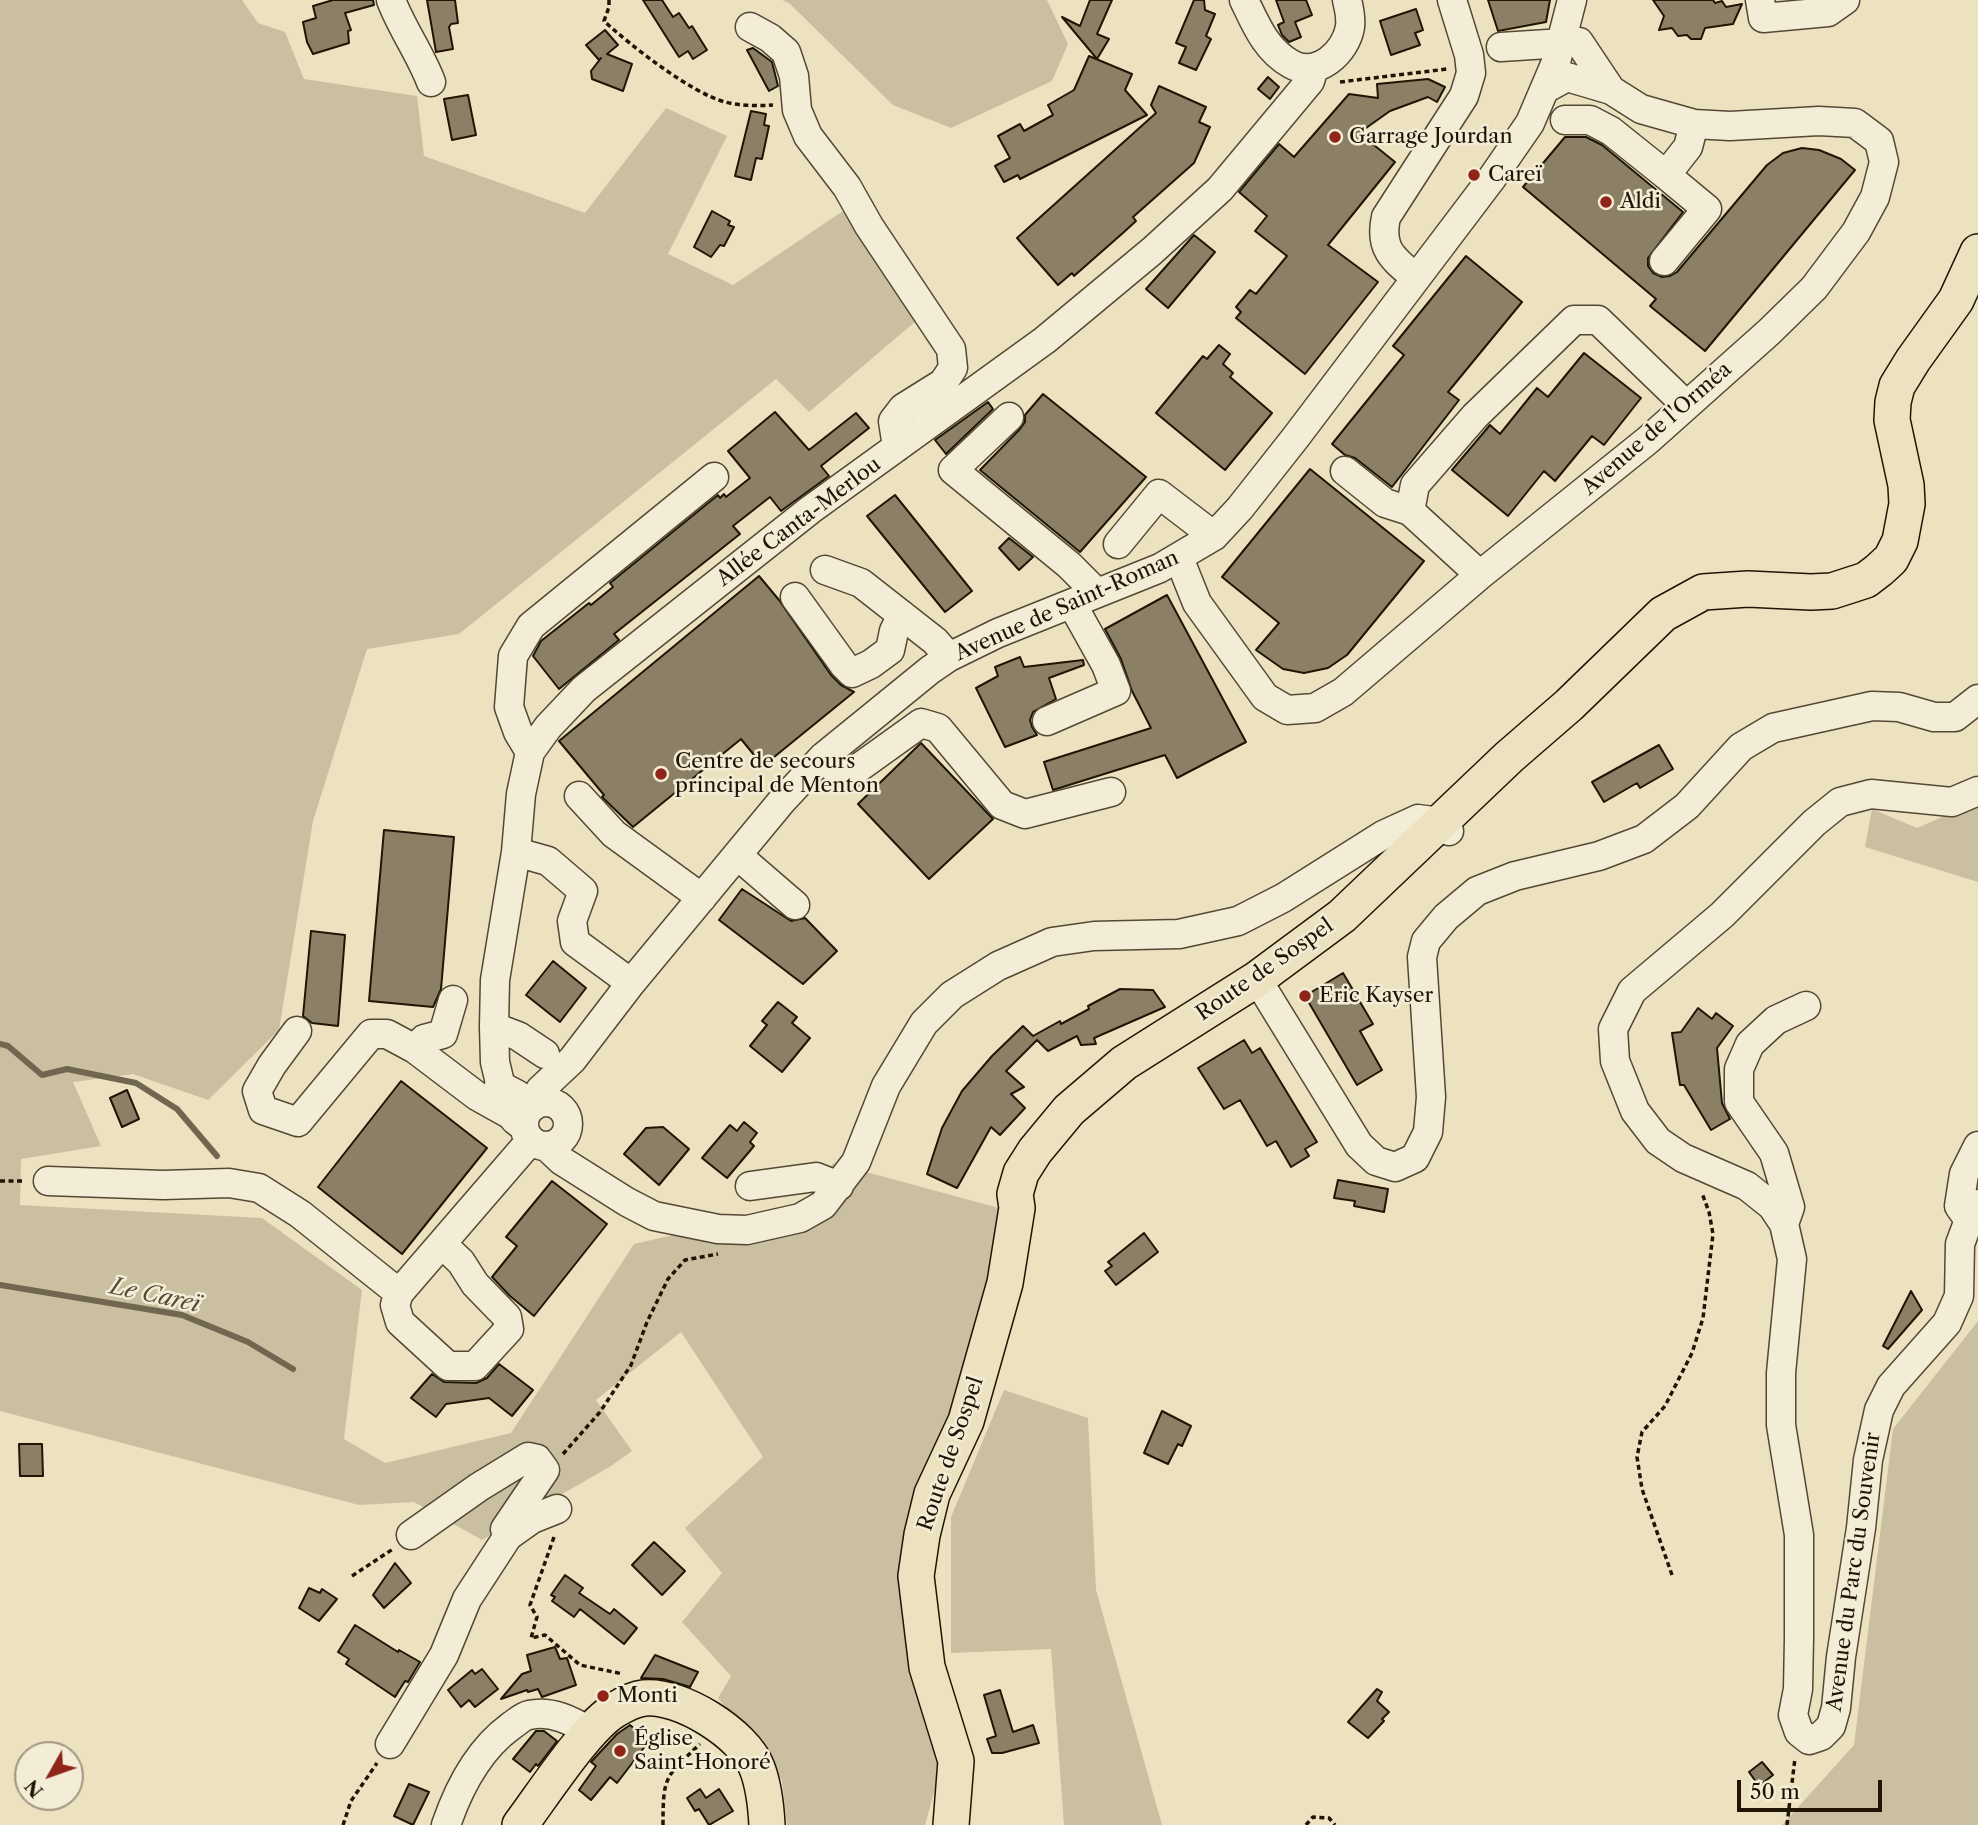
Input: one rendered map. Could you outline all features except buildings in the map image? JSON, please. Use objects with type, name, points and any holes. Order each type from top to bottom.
[{"type":"main road","name":"Route de Sospel","points":[[951,1825],[954,1816],[956,1761],[927,1667],[916,1576],[932,1494],[966,1421],[1005,1283],[1017,1208],[1015,1194],[1021,1173],[1035,1151],[1069,1110],[1124,1063],[1260,984],[1342,916],[1445,827],[1509,757],[1569,705],[1663,614],[1703,592],[1748,589],[1832,591],[1866,580],[1891,559],[1905,526],[1907,504],[1906,485],[1892,420],[1897,386],[1956,300],[1978,252]]},
{"type":"main road","points":[[520,1825],[591,1732],[612,1711],[645,1698],[676,1703],[712,1719],[737,1738],[757,1766],[766,1805],[767,1825]]},
{"type":"street","points":[[391,0],[397,18],[423,61],[431,82]]},
{"type":"street","points":[[1244,0],[1257,28],[1272,50],[1312,75]]},
{"type":"street","name":"Allée Canta-Merlou","points":[[488,1091],[495,980],[516,852],[521,794],[530,752],[548,727],[584,689],[810,510],[1045,340],[1152,251],[1220,189],[1312,75],[1328,63],[1343,46],[1350,27],[1347,0]]},
{"type":"street","points":[[1416,278],[1391,257],[1382,233],[1386,217],[1464,96],[1471,73],[1469,55],[1452,0]]},
{"type":"street","name":"Avenue de Saint-Roman","points":[[1571,42],[1572,0]]},
{"type":"street","name":"Avenue de Saint-Roman","points":[[539,1125],[558,1057],[631,983],[781,802],[823,757],[949,657],[1179,558],[1214,536],[1240,508],[1296,437],[1530,122],[1552,102],[1556,83],[1586,0]]},
{"type":"street","points":[[1760,0],[1763,18],[1828,12],[1844,0]]},
{"type":"street","points":[[750,27],[770,38],[786,52],[794,76],[797,110],[808,136],[847,187],[869,226],[951,349],[953,368],[943,383],[903,408],[892,421],[897,447]]},
{"type":"street","points":[[1501,47],[1571,42]]},
{"type":"street","name":"Avenue de l'Orméa","points":[[1179,558],[1197,603],[1265,697],[1287,709],[1315,708],[1343,692],[1480,575],[1648,440],[1814,288],[1856,232],[1875,198],[1884,162],[1879,141],[1855,123],[1819,121],[1730,126],[1694,124],[1641,109],[1611,90],[1571,42]]},
{"type":"street","name":"Avenue de l'Orméa","points":[[1556,83],[1611,90]]},
{"type":"street","points":[[1565,120],[1590,120],[1611,131],[1707,209],[1664,261]]},
{"type":"street","points":[[1666,175],[1688,147],[1694,124]]},
{"type":"street","points":[[1410,511],[1415,485],[1475,416],[1574,320],[1598,320],[1686,405]]},
{"type":"street","points":[[1009,417],[953,470],[1069,565],[1084,598],[1116,691],[1047,721]]},
{"type":"street","points":[[1345,471],[1385,503],[1410,511],[1480,575]]},
{"type":"street","points":[[530,752],[509,707],[513,656],[531,626],[714,477]]},
{"type":"street","points":[[1118,544],[1159,494],[1214,536]]},
{"type":"street","points":[[825,570],[861,583],[935,641],[949,657]]},
{"type":"street","points":[[795,597],[852,673],[871,664],[890,650],[894,631],[902,615]]},
{"type":"street","points":[[1260,984],[1359,1145],[1376,1161],[1395,1167],[1415,1158],[1428,1132],[1431,1097],[1422,957],[1426,941],[1446,917],[1477,891],[1515,876],[1599,856],[1644,839],[1687,806],[1741,747],[1773,728],[1872,706],[1899,707],[1934,718],[1955,717],[1978,699]]},
{"type":"street","points":[[823,757],[836,770],[850,774],[921,723],[938,728],[1002,805],[1025,814],[1111,792]]},
{"type":"street","name":"Avenue du Parc du Souvenir","points":[[1973,1212],[1960,1244],[1959,1296],[1947,1322],[1891,1386],[1879,1410],[1868,1460],[1836,1708],[1831,1726],[1821,1736],[1809,1740],[1799,1732],[1793,1715],[1798,1689],[1799,1535],[1781,1425],[1781,1373],[1792,1259],[1784,1224],[1772,1206],[1747,1186],[1683,1158],[1658,1141],[1635,1111],[1615,1061],[1613,1029],[1632,991],[1722,915],[1814,823],[1840,802],[1871,794],[1952,802],[1978,791]]},
{"type":"street","points":[[579,796],[614,834],[702,898]]},
{"type":"street","points":[[297,1031],[257,1091],[262,1110],[298,1122],[371,1034],[387,1034],[488,1091],[518,1095],[539,1125],[597,1181],[626,1202],[654,1216],[718,1229],[772,1226],[800,1218],[823,1205],[856,1162],[886,1086],[923,1023],[952,995],[987,974],[1052,942],[1094,936],[1179,934],[1238,921],[1283,898],[1383,835],[1418,819],[1445,827]]},
{"type":"street","points":[[516,852],[548,861],[583,891],[572,921],[575,942],[631,983]]},
{"type":"street","points":[[737,855],[795,905]]},
{"type":"street","points":[[415,1049],[424,1039],[443,1034],[453,1000]]},
{"type":"street","points":[[1784,1224],[1790,1207],[1774,1153],[1739,1102],[1739,1069],[1750,1044],[1776,1020],[1806,1006]]},
{"type":"street","points":[[494,1027],[518,1035],[558,1057]]},
{"type":"street","points":[[442,1244],[461,1262],[475,1284],[508,1317],[509,1329],[475,1366],[448,1366],[400,1322],[396,1305],[399,1293],[539,1125]]},
{"type":"street","points":[[1973,1212],[1959,1206],[1964,1174],[1978,1146]]},
{"type":"street","points":[[750,1186],[816,1177],[839,1186]]},
{"type":"street","points":[[48,1181],[163,1185],[229,1183],[259,1188],[300,1214],[399,1293]]},
{"type":"street","points":[[411,1535],[479,1487],[528,1457],[537,1459],[545,1470],[505,1529],[508,1536]]},
{"type":"street","points":[[390,1744],[444,1655],[467,1599],[508,1536],[532,1519],[557,1509]]},
{"type":"street","points":[[446,1825],[456,1794],[476,1762],[502,1733],[527,1715],[548,1714],[568,1718],[591,1732]]},
{"type":"path","points":[[609,0],[604,21],[628,43],[705,94],[724,102],[747,106],[796,104]]},
{"type":"path","points":[[1312,75],[1337,82],[1458,68],[1471,73]]},
{"type":"path","points":[[1672,1575],[1642,1489],[1637,1457],[1642,1432],[1665,1406],[1692,1353],[1703,1318],[1713,1234],[1700,1186],[1703,1166]]},
{"type":"path","points":[[545,1470],[600,1412],[631,1365],[667,1279],[685,1260],[722,1253]]},
{"type":"path","points":[[557,1509],[560,1518],[530,1605],[537,1617],[531,1638],[545,1635],[580,1665],[631,1676],[632,1684],[645,1698]]},
{"type":"path","points":[[352,1576],[411,1535]]},
{"type":"path","points":[[1787,1825],[1799,1732]]},
{"type":"path","points":[[663,1825],[663,1794],[669,1773],[705,1739]]},
{"type":"path","points":[[343,1825],[351,1801],[390,1744]]},
{"type":"path","points":[[1306,1825],[1313,1817],[1329,1818],[1335,1825]]},
{"type":"shaded area","points":[[0,0],[242,0],[258,23],[285,32],[304,79],[417,96],[424,156],[585,213],[666,108],[727,136],[668,254],[733,285],[843,211],[916,321],[809,412],[776,379],[459,634],[367,649],[313,821],[279,1030],[208,1100],[133,1074],[73,1082],[101,1146],[21,1159],[20,1205],[262,1218],[362,1290],[344,1439],[385,1463],[511,1433],[634,1244],[774,1212],[811,1197],[833,1163],[999,1208],[999,1246],[957,1412],[919,1496],[941,1767],[925,1825],[787,1825],[782,1780],[718,1698],[731,1676],[682,1622],[722,1573],[685,1528],[763,1457],[681,1332],[596,1400],[632,1451],[611,1466],[482,1540],[414,1502],[359,1505],[0,1411]]},
{"type":"shaded area","points":[[782,0],[1047,0],[1068,44],[1052,81],[951,128],[893,105],[789,3]]},
{"type":"shaded area","points":[[1978,801],[1978,882],[1865,847],[1872,809],[1917,828]]},
{"type":"shaded area","points":[[1978,1321],[1978,1825],[1782,1825],[1854,1745],[1893,1429]]},
{"type":"shaded area","points":[[1004,1390],[1088,1418],[1096,1590],[1162,1825],[1064,1825],[1051,1649],[951,1653],[951,1517]]},
{"type":"waterway","points":[[0,1044],[8,1046],[42,1075],[67,1069],[136,1083],[177,1109],[217,1156]]},
{"type":"waterway","name":"Le Careï","points":[[0,1285],[182,1315],[248,1342],[293,1369]]},
{"type":"place","name":"Garrage Jourdan","points":[[1335,137]]},
{"type":"place","name":"Careï","points":[[1474,175]]},
{"type":"place","name":"Aldi","points":[[1606,202]]},
{"type":"place","name":"Centre de secours principal de Menton","points":[[661,774]]},
{"type":"place","name":"Eric Kayser","points":[[1305,996]]},
{"type":"place","name":"Monti","points":[[603,1696]]},
{"type":"place","name":"Église Saint-Honoré","points":[[620,1751]]}]
